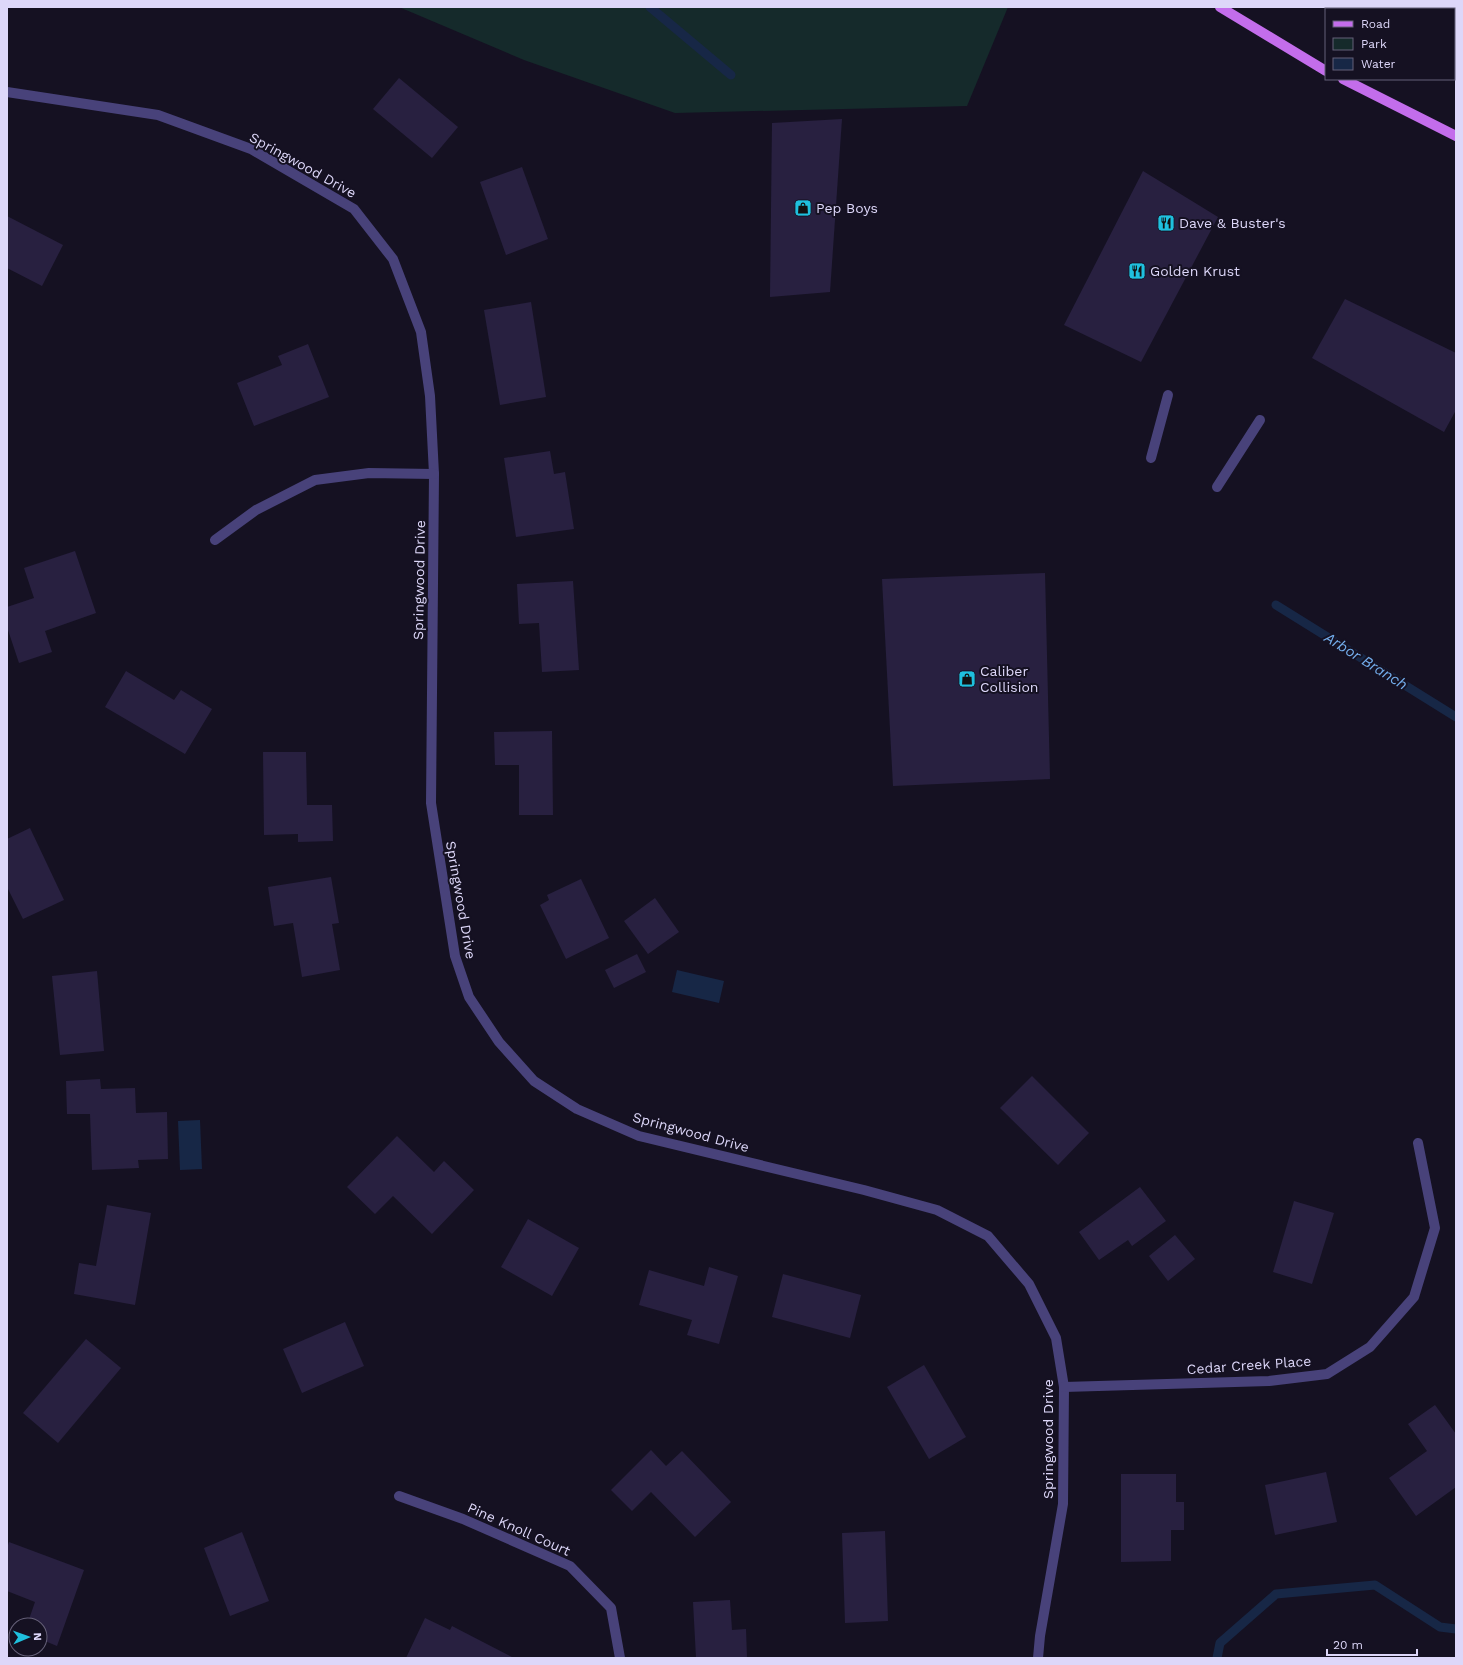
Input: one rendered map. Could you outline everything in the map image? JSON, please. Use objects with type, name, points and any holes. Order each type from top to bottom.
[{"type":"main road","points":[[1220,7],[1325,69]]},
{"type":"main road","points":[[1345,80],[1456,136]]},
{"type":"street","name":"Springwood Drive","points":[[7,92],[158,115],[251,149],[354,209],[393,259],[421,332],[430,396],[434,474],[431,803],[455,956],[469,997],[499,1042],[534,1081],[577,1109],[638,1136],[864,1190],[930,1208],[988,1236],[1029,1284],[1033,1291],[1056,1338],[1064,1387],[1062,1504],[1040,1636],[1038,1658]]},
{"type":"street","points":[[1150,458],[1168,395]]},
{"type":"street","points":[[1217,487],[1260,420]]},
{"type":"street","points":[[215,540],[256,510],[315,480],[369,473],[434,474]]},
{"type":"street","name":"Cedar Creek Place","points":[[1064,1387],[1269,1381],[1327,1374],[1370,1347],[1414,1297],[1435,1228],[1418,1143]]},
{"type":"street","name":"Pine Knoll Court","points":[[399,1496],[463,1519],[570,1566],[611,1608],[620,1658]]},
{"type":"green space","points":[[399,7],[1008,7],[967,106],[675,113],[524,60]]},
{"type":"water","points":[[677,970],[724,981],[719,1003],[672,992]]},
{"type":"water","points":[[200,1120],[202,1169],[180,1170],[178,1121]]},
{"type":"building","points":[[399,78],[458,127],[432,158],[373,109]]},
{"type":"building","name":"Pep Boys","points":[[842,119],[830,292],[770,297],[772,123]]},
{"type":"building","points":[[522,167],[548,239],[506,255],[480,182]]},
{"type":"building","points":[[1143,171],[1218,217],[1141,362],[1064,325]]},
{"type":"building","points":[[7,216],[63,245],[42,286],[7,268]]},
{"type":"building","points":[[1345,299],[1456,353],[1456,410],[1444,432],[1312,358]]},
{"type":"building","points":[[531,302],[546,397],[500,405],[484,310]]},
{"type":"building","points":[[308,344],[329,397],[254,426],[237,383],[282,365],[278,356]]},
{"type":"building","points":[[550,451],[554,474],[565,472],[574,529],[516,537],[504,458]]},
{"type":"building","points":[[75,551],[96,613],[45,631],[52,652],[19,663],[7,627],[7,607],[34,598],[24,568]]},
{"type":"building","name":"Caliber Collision","points":[[1045,573],[1050,779],[893,786],[882,579]]},
{"type":"building","points":[[573,581],[579,670],[542,672],[539,623],[519,624],[517,584]]},
{"type":"building","points":[[126,671],[174,700],[181,690],[212,709],[185,754],[105,707]]},
{"type":"building","points":[[552,731],[553,815],[519,815],[519,765],[495,765],[494,732]]},
{"type":"building","points":[[263,752],[306,752],[307,805],[332,805],[333,841],[298,842],[298,834],[264,835]]},
{"type":"building","points":[[30,828],[64,900],[23,919],[7,887],[7,839]]},
{"type":"building","points":[[331,877],[339,923],[332,924],[340,970],[302,977],[293,923],[274,926],[268,887]]},
{"type":"building","points":[[581,879],[609,938],[566,959],[540,905],[549,900],[547,895]]},
{"type":"building","points":[[655,898],[679,932],[648,954],[624,921]]},
{"type":"building","points":[[637,954],[646,972],[614,988],[605,970]]},
{"type":"building","points":[[97,971],[104,1051],[60,1055],[52,976]]},
{"type":"building","points":[[1032,1076],[1089,1133],[1058,1165],[1000,1108]]},
{"type":"building","points":[[100,1079],[101,1089],[135,1088],[136,1113],[167,1112],[168,1159],[138,1160],[139,1168],[92,1170],[90,1114],[67,1114],[66,1081]]},
{"type":"building","points":[[397,1136],[434,1172],[444,1161],[474,1190],[432,1234],[393,1196],[375,1214],[347,1187]]},
{"type":"building","points":[[1140,1187],[1166,1221],[1132,1246],[1128,1240],[1099,1260],[1079,1232]]},
{"type":"building","points":[[1294,1201],[1334,1213],[1312,1284],[1273,1272]]},
{"type":"building","points":[[107,1205],[151,1213],[135,1305],[74,1294],[79,1263],[96,1266]]},
{"type":"building","points":[[528,1219],[579,1248],[552,1296],[501,1267]]},
{"type":"building","points":[[1175,1235],[1195,1259],[1168,1281],[1149,1256]]},
{"type":"building","points":[[709,1267],[738,1276],[719,1344],[687,1335],[692,1320],[639,1305],[649,1270],[704,1286]]},
{"type":"building","points":[[783,1274],[861,1295],[850,1338],[772,1317]]},
{"type":"building","points":[[345,1322],[364,1366],[302,1393],[283,1349]]},
{"type":"building","points":[[86,1339],[121,1368],[58,1443],[23,1413]]},
{"type":"building","points":[[924,1365],[966,1437],[929,1459],[887,1387]]},
{"type":"building","points":[[1435,1405],[1456,1434],[1456,1487],[1416,1516],[1389,1478],[1427,1451],[1408,1424]]},
{"type":"building","points":[[651,1450],[666,1466],[682,1451],[731,1502],[695,1537],[651,1492],[632,1511],[611,1490]]},
{"type":"building","points":[[1326,1472],[1337,1522],[1275,1535],[1265,1485]]},
{"type":"building","points":[[1121,1474],[1176,1474],[1176,1502],[1184,1502],[1184,1530],[1171,1530],[1171,1561],[1121,1562]]},
{"type":"building","points":[[885,1531],[888,1621],[845,1623],[842,1533]]},
{"type":"building","points":[[242,1532],[269,1601],[230,1616],[204,1548]]},
{"type":"building","points":[[9,1542],[84,1570],[57,1646],[48,1642],[48,1617],[30,1617],[35,1602],[7,1591],[7,1548]]},
{"type":"building","points":[[730,1600],[732,1630],[746,1629],[747,1658],[696,1658],[693,1602]]},
{"type":"building","points":[[425,1618],[450,1630],[452,1626],[514,1658],[406,1658]]},
{"type":"waterway","name":"Arbor Branch","points":[[650,7],[731,75]]},
{"type":"waterway","name":"Arbor Branch","points":[[1276,605],[1456,717]]},
{"type":"waterway","name":"Arbor Branch","points":[[1217,1658],[1220,1643],[1276,1594],[1375,1585],[1440,1627],[1456,1629]]},
{"type":"place","name":"Pep Boys","points":[[803,208]]},
{"type":"place","name":"Dave & Buster's","points":[[1166,223]]},
{"type":"place","name":"Golden Krust","points":[[1137,271]]},
{"type":"place","name":"Caliber Collision","points":[[967,679]]}]
